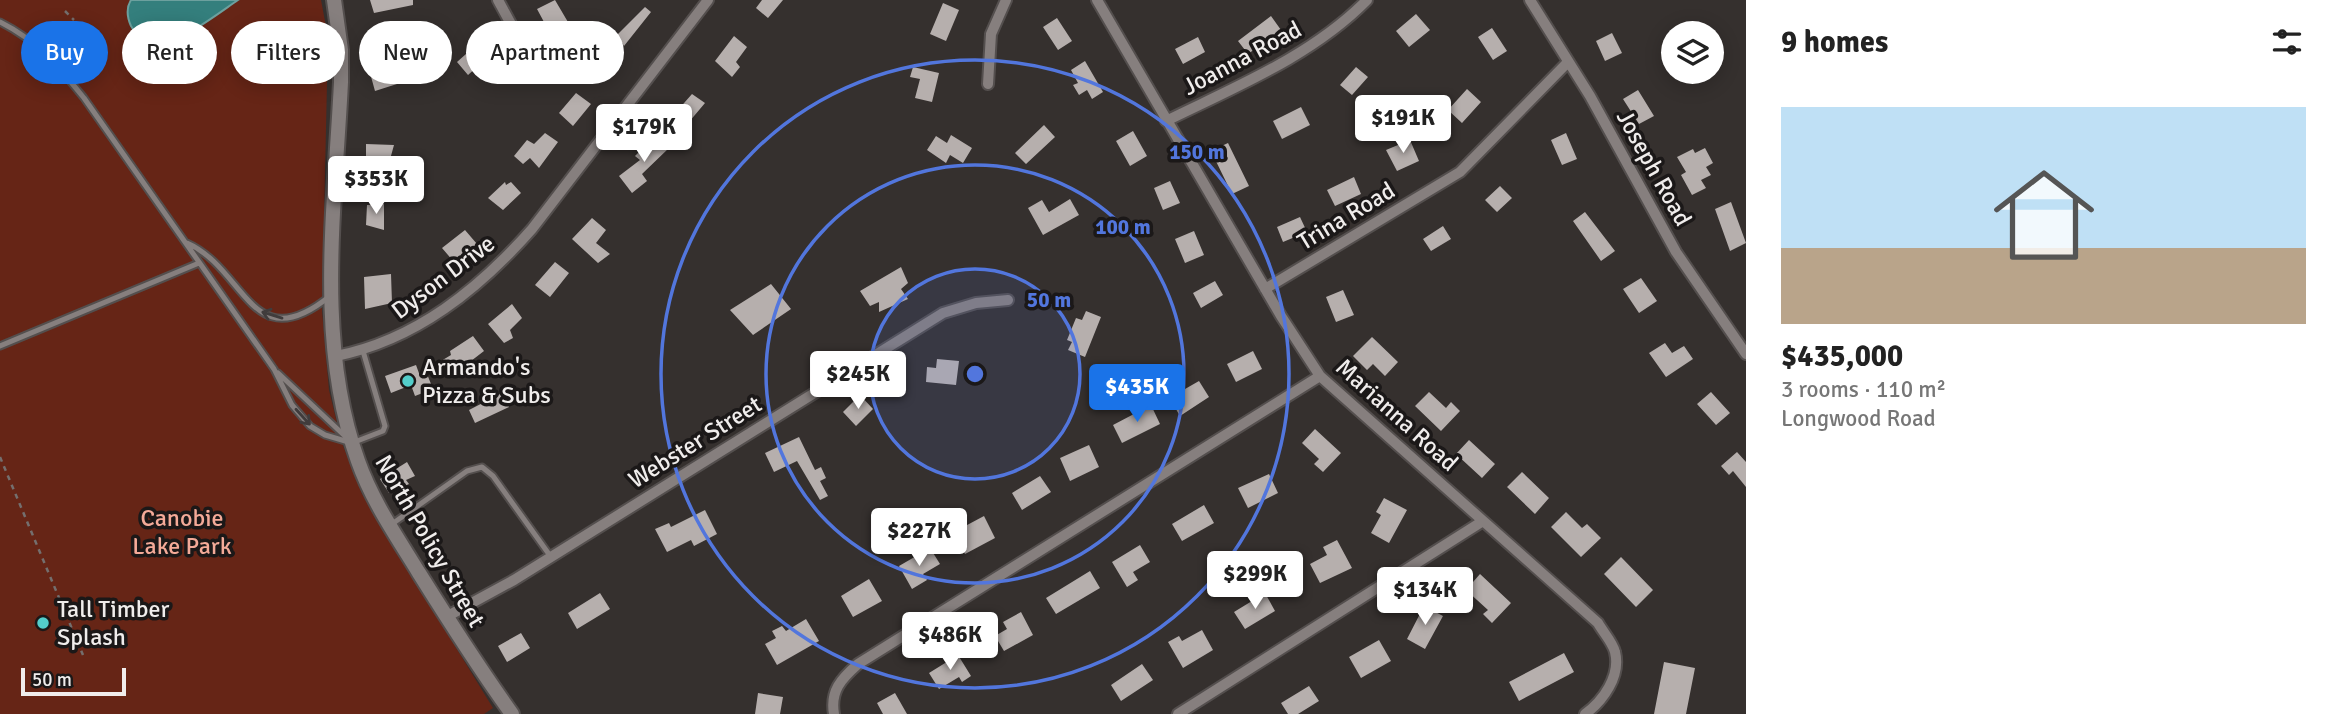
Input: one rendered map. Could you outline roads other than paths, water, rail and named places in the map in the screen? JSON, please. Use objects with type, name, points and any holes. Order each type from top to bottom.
[{"type":"street","name":"North Policy Street","points":[[334,0],[341,50],[341,82],[332,295],[337,356],[352,443],[366,481],[390,526],[446,617],[512,714]]},
{"type":"street","points":[[498,0],[509,21]]},
{"type":"street","name":"Dyson Drive","points":[[337,356],[363,351],[423,324],[500,263],[532,229],[708,0]]},
{"type":"street","points":[[988,84],[991,34],[1006,0]]},
{"type":"street","name":"Marianna Road","points":[[1097,0],[1265,289],[1320,376],[1598,623],[1615,652],[1616,668],[1611,684],[1585,714]]},
{"type":"street","name":"Joanna Road","points":[[1166,121],[1309,48],[1367,0]]},
{"type":"street","name":"Joseph Road","points":[[1530,0],[1676,252],[1746,354]]},
{"type":"street","name":"Trina Road","points":[[1265,289],[1460,172],[1568,62]]},
{"type":"street","name":"Webster Street","points":[[446,617],[551,557],[943,313],[975,303],[1008,300]]},
{"type":"street","points":[[834,714],[832,703],[836,687],[858,664],[1320,376]]},
{"type":"street","points":[[1178,714],[1483,521]]},
{"type":"lane","points":[[0,22],[30,38],[50,55],[274,369],[292,405],[310,426],[324,435],[352,443],[383,431],[386,426],[363,351]]},
{"type":"lane","points":[[185,242],[206,252],[251,304],[266,315],[283,319],[300,317],[332,295]]},
{"type":"lane","points":[[0,346],[199,263]]},
{"type":"lane","points":[[274,369],[352,443]]},
{"type":"lane","points":[[390,526],[467,471],[482,467],[493,476],[551,557]]},
{"type":"water","points":[[131,0],[238,0],[207,21],[130,21],[128,6]]},
{"type":"place","name":"Armando's Pizza & Subs","points":[[408,381]]},
{"type":"place","name":"Tall Timber Splash","points":[[43,623]]},
{"type":"park label","name":"Canobie Lake Park","points":[[182,532]]}]
